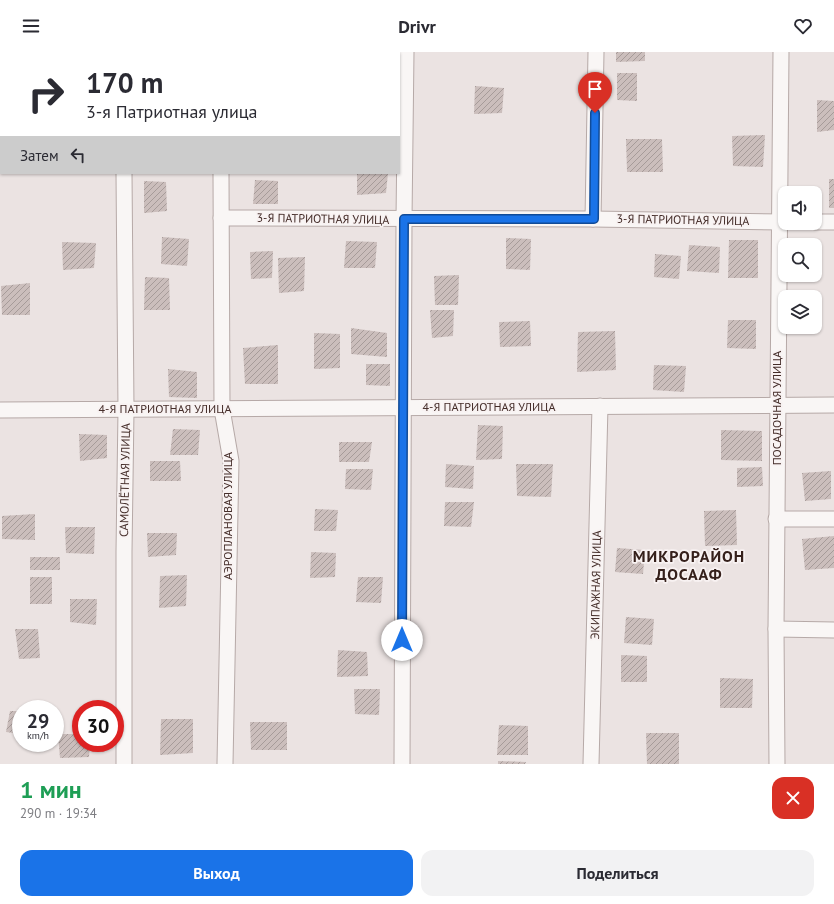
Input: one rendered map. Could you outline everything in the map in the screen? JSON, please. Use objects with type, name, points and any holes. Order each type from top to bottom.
[{"type":"street","points":[[402,764],[406,52]]},
{"type":"street","points":[[594,219],[596,52]]},
{"type":"street","name":"ПОСАДОЧНАЯ УЛИЦА","points":[[781,52],[782,186]]},
{"type":"street","name":"САМОЛЁТНАЯ УЛИЦА","points":[[124,174],[126,410],[124,764]]},
{"type":"street","name":"АЭРОПЛАНОВАЯ УЛИЦА","points":[[221,174],[222,409],[231,461],[225,764]]},
{"type":"street","name":"3-Я ПАТРИОТНАЯ УЛИЦА","points":[[221,218],[594,219],[778,222]]},
{"type":"street","points":[[822,222],[834,222]]},
{"type":"street","name":"ПОСАДОЧНАЯ УЛИЦА","points":[[777,764],[777,406],[782,230]]},
{"type":"street","name":"4-Я ПАТРИОТНАЯ УЛИЦА","points":[[0,410],[834,405]]},
{"type":"street","name":"ЭКИПАЖНАЯ УЛИЦА","points":[[591,764],[600,406]]},
{"type":"street","points":[[776,519],[834,519]]},
{"type":"street","points":[[776,630],[834,630]]},
{"type":"building","points":[[616,52],[645,52],[645,61],[616,62]]},
{"type":"building","points":[[617,73],[637,73],[637,101],[617,100]]},
{"type":"building","points":[[475,86],[504,88],[502,113],[474,114]]},
{"type":"building","points":[[817,100],[834,101],[834,130],[817,132]]},
{"type":"building","points":[[765,135],[763,167],[733,166],[732,136]]},
{"type":"building","points":[[626,139],[662,139],[663,172],[627,172]]},
{"type":"building","points":[[357,174],[388,174],[386,193],[357,195]]},
{"type":"building","points":[[829,179],[834,179],[834,208],[829,208]]},
{"type":"building","points":[[255,180],[278,181],[278,204],[253,204]]},
{"type":"building","points":[[144,181],[166,182],[167,211],[144,213]]},
{"type":"building","points":[[162,237],[189,239],[187,266],[161,264]]},
{"type":"building","points":[[506,238],[531,239],[530,270],[506,269]]},
{"type":"building","points":[[729,240],[758,240],[758,278],[728,278]]},
{"type":"building","points":[[346,241],[377,242],[375,268],[344,268]]},
{"type":"building","points":[[62,242],[96,243],[94,268],[63,270]]},
{"type":"building","points":[[689,245],[720,247],[719,273],[687,271]]},
{"type":"building","points":[[273,251],[272,278],[251,279],[250,252]]},
{"type":"building","points":[[655,254],[681,256],[679,279],[654,277]]},
{"type":"building","points":[[305,257],[304,291],[279,293],[278,258]]},
{"type":"building","points":[[459,275],[458,305],[435,305],[434,276]]},
{"type":"building","points":[[145,277],[169,278],[170,310],[144,310]]},
{"type":"building","points":[[30,283],[30,315],[2,315],[1,286]]},
{"type":"building","points":[[430,310],[454,310],[453,336],[432,338]]},
{"type":"building","points":[[728,320],[756,320],[756,349],[727,348]]},
{"type":"building","points":[[530,321],[531,346],[500,347],[499,322]]},
{"type":"building","points":[[351,328],[387,333],[387,357],[351,354]]},
{"type":"building","points":[[615,331],[616,370],[577,372],[578,332]]},
{"type":"building","points":[[314,333],[340,334],[340,368],[314,369]]},
{"type":"building","points":[[278,345],[278,384],[245,384],[243,348]]},
{"type":"building","points":[[366,364],[390,364],[390,386],[366,385]]},
{"type":"building","points":[[654,365],[686,366],[684,392],[653,390]]},
{"type":"building","points":[[168,369],[197,372],[197,398],[169,397]]},
{"type":"building","points":[[478,425],[503,426],[502,459],[476,460]]},
{"type":"building","points":[[173,429],[200,430],[198,455],[170,455]]},
{"type":"building","points":[[721,430],[762,431],[762,461],[721,460]]},
{"type":"building","points":[[79,434],[107,435],[107,458],[80,461]]},
{"type":"building","points":[[339,442],[372,442],[369,462],[339,462]]},
{"type":"building","points":[[150,461],[180,461],[181,481],[150,481]]},
{"type":"building","points":[[446,464],[474,466],[473,489],[445,487]]},
{"type":"building","points":[[516,464],[553,464],[551,497],[517,496]]},
{"type":"building","points":[[762,467],[763,486],[737,487],[737,468]]},
{"type":"building","points":[[346,469],[373,469],[371,490],[345,489]]},
{"type":"building","points":[[831,471],[831,499],[805,501],[802,473]]},
{"type":"building","points":[[445,502],[474,502],[471,527],[444,526]]},
{"type":"building","points":[[315,509],[338,510],[336,531],[314,531]]},
{"type":"building","points":[[736,510],[737,545],[705,546],[704,511]]},
{"type":"building","points":[[35,514],[35,540],[2,539],[2,516]]},
{"type":"building","points":[[65,527],[95,527],[94,554],[66,553]]},
{"type":"building","points":[[147,533],[177,533],[176,555],[148,557]]},
{"type":"building","points":[[834,536],[834,568],[805,570],[802,539]]},
{"type":"building","points":[[617,548],[645,550],[643,574],[615,572]]},
{"type":"building","points":[[311,552],[336,553],[335,577],[310,578]]},
{"type":"building","points":[[30,557],[60,557],[60,570],[30,570]]},
{"type":"building","points":[[187,575],[186,606],[159,608],[160,576]]},
{"type":"building","points":[[30,577],[52,577],[52,604],[30,604]]},
{"type":"building","points":[[358,577],[383,577],[381,603],[356,602]]},
{"type":"building","points":[[70,599],[97,599],[96,625],[70,622]]},
{"type":"building","points":[[626,617],[654,619],[652,645],[624,643]]},
{"type":"building","points":[[15,629],[38,629],[40,658],[19,659]]},
{"type":"building","points":[[338,650],[367,652],[368,676],[337,677]]},
{"type":"building","points":[[621,655],[647,656],[647,682],[621,682]]},
{"type":"building","points":[[720,678],[753,679],[752,708],[720,708]]},
{"type":"building","points":[[354,689],[380,689],[379,715],[355,714]]},
{"type":"building","points":[[10,711],[12,711],[12,733],[6,732]]},
{"type":"building","points":[[161,719],[193,719],[193,753],[160,755]]},
{"type":"building","points":[[250,722],[287,722],[287,750],[251,750]]},
{"type":"building","points":[[499,725],[528,726],[528,755],[497,755]]},
{"type":"building","points":[[646,733],[679,733],[679,764],[647,764]]},
{"type":"building","points":[[64,734],[72,734],[72,752],[89,752],[89,757],[60,758],[60,752],[64,752]]},
{"type":"building","points":[[498,761],[526,762],[525,764],[498,764]]},
{"type":"district","name":"МИКРОРАЙОН ДОСААФ","points":[[689,565]]},
{"type":"route","points":[[402,640],[404,219],[594,219],[595,113]]}]
